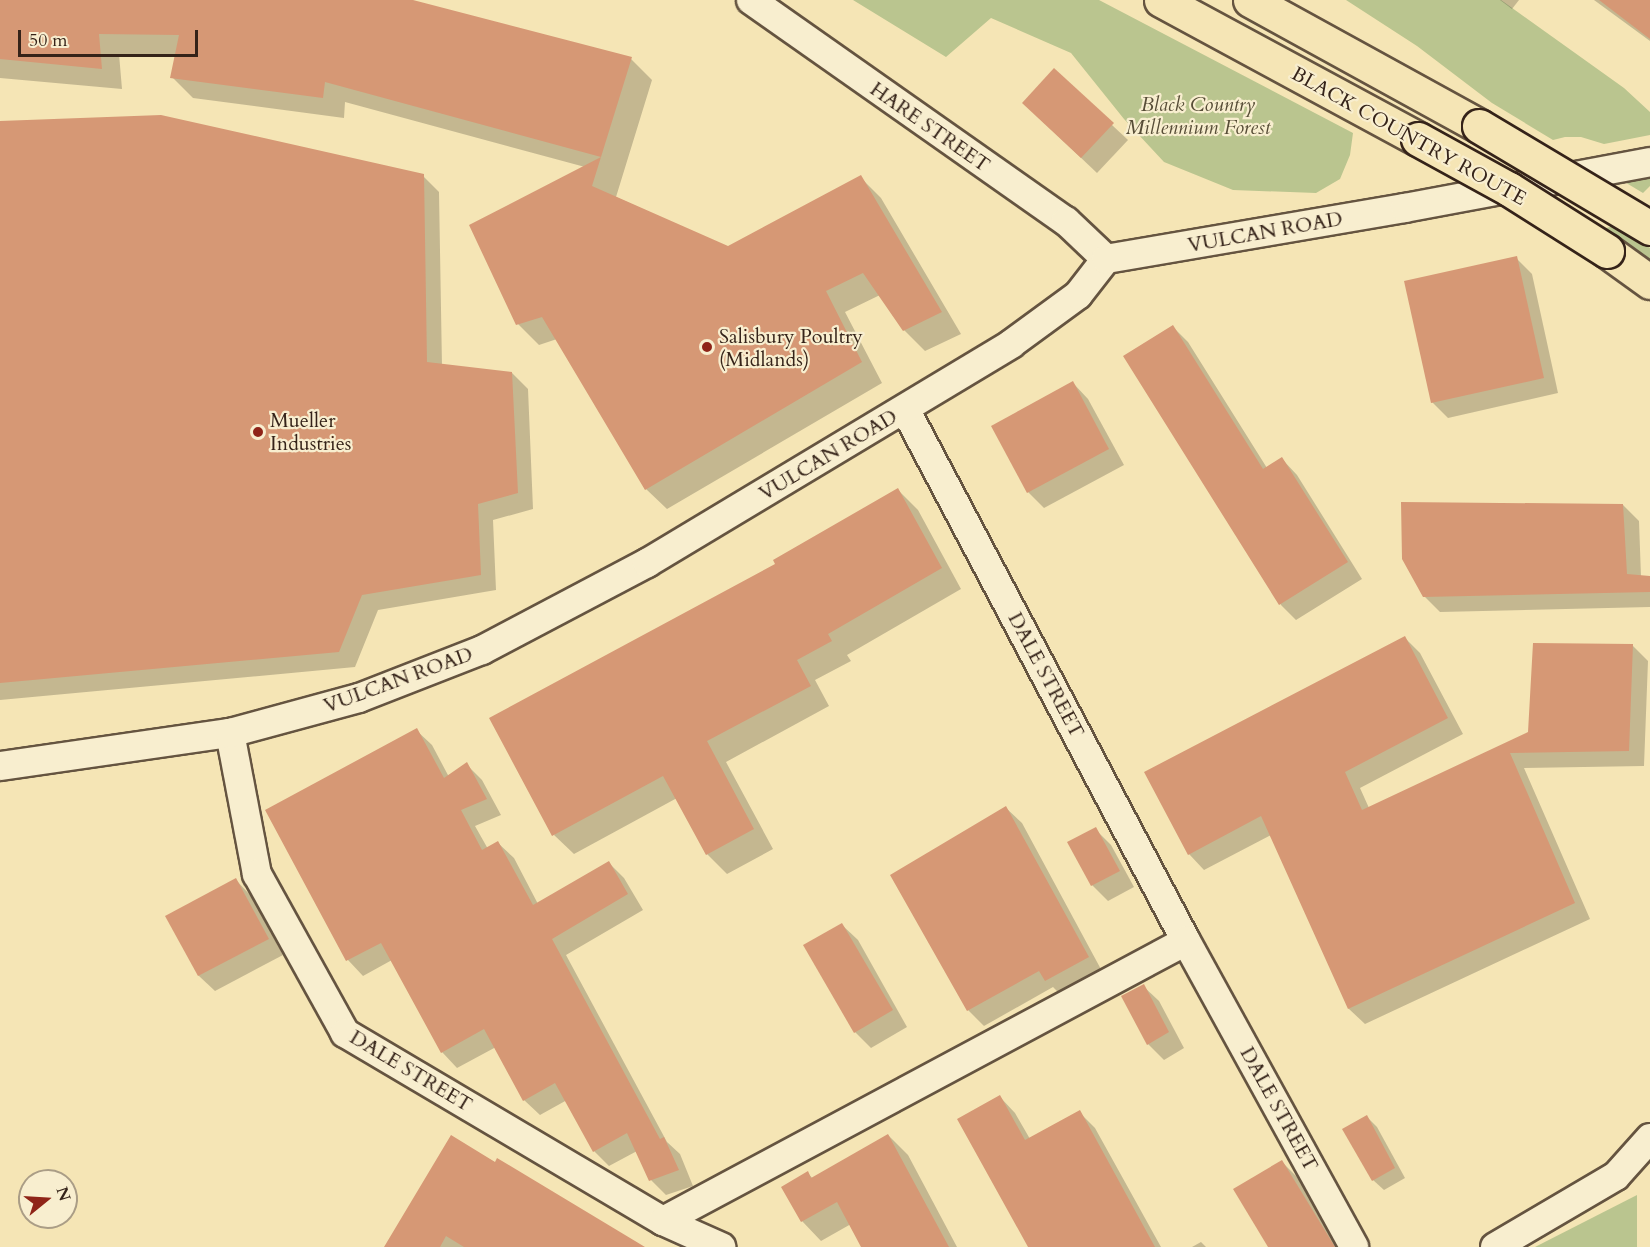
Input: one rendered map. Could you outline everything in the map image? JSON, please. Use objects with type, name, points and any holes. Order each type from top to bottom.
[{"type":"highway","name":"BLACK COUNTRY ROUTE","points":[[1161,0],[1509,189],[1607,251],[1650,282]]},
{"type":"highway","name":"BLACK COUNTRY ROUTE","points":[[1250,0],[1479,126],[1650,228]]},
{"type":"street","name":"HARE STREET","points":[[751,0],[790,30],[1066,221],[1106,259]]},
{"type":"street","name":"VULCAN ROAD","points":[[0,766],[230,733],[359,698],[482,650],[647,563],[1011,344],[1078,295],[1106,259],[1405,208],[1650,162]]},
{"type":"street","name":"DALE STREET","points":[[905,409],[1186,940],[1354,1247]]},
{"type":"street","name":"DALE STREET","points":[[230,733],[257,874],[345,1033],[663,1221],[722,1247]]},
{"type":"street","points":[[663,1221],[1186,940]]},
{"type":"street","points":[[1495,1247],[1616,1176],[1650,1138]]},
{"type":"green space","name":"Black Country Millennium Forest","points":[[853,0],[1099,0],[1353,133],[1350,155],[1340,179],[1316,193],[1233,190],[1164,162],[1124,119],[1071,53],[991,18],[946,57]]},
{"type":"green space","points":[[1346,0],[1501,0],[1624,88],[1650,112],[1650,135],[1604,144],[1581,137],[1553,140],[1492,103],[1417,46]]},
{"type":"green space","points":[[1650,176],[1650,186],[1643,193],[1623,181]]},
{"type":"green space","points":[[1618,225],[1650,248],[1650,263],[1602,229]]},
{"type":"green space","points":[[1637,1195],[1637,1247],[1535,1247]]},
{"type":"building","points":[[0,0],[413,0],[632,57],[601,157],[325,82],[323,98],[170,78],[179,35],[99,34],[102,69],[0,59]]},
{"type":"building","points":[[1599,0],[1650,0],[1650,39]]},
{"type":"building","points":[[1054,68],[1114,123],[1081,158],[1022,103]]},
{"type":"building","name":"Mueller Industries","points":[[161,115],[424,174],[427,362],[512,372],[518,493],[478,504],[481,575],[362,595],[339,652],[0,683],[0,121]]},
{"type":"building","name":"Salisbury Poultry (Midlands)","points":[[601,157],[592,186],[728,246],[861,175],[942,312],[903,331],[863,273],[826,291],[862,362],[645,490],[542,317],[516,325],[469,225]]},
{"type":"building","points":[[1517,256],[1544,378],[1431,403],[1404,281]]},
{"type":"building","points":[[1173,325],[1263,469],[1282,457],[1348,562],[1279,605],[1123,356]]},
{"type":"building","points":[[1073,381],[1109,449],[1027,493],[991,426]]},
{"type":"building","points":[[898,488],[942,568],[828,634],[832,641],[797,660],[811,686],[707,741],[754,829],[706,855],[663,776],[552,836],[489,718],[775,564],[773,560]]},
{"type":"building","points":[[1401,502],[1623,504],[1627,574],[1650,576],[1650,592],[1423,597],[1402,559]]},
{"type":"building","points":[[1405,636],[1448,718],[1345,772],[1362,810],[1528,732],[1533,643],[1633,644],[1629,751],[1510,753],[1575,903],[1348,1009],[1261,816],[1188,855],[1144,772]]},
{"type":"building","points":[[417,728],[444,778],[467,762],[487,799],[461,810],[482,850],[498,841],[533,905],[609,861],[628,894],[552,939],[660,1139],[664,1137],[679,1170],[649,1181],[627,1133],[593,1152],[555,1083],[523,1101],[484,1029],[441,1053],[381,943],[346,961],[265,810]]},
{"type":"building","points":[[1006,806],[1089,957],[1045,981],[1039,971],[967,1011],[890,875]]},
{"type":"building","points":[[1096,827],[1120,871],[1091,886],[1067,842]]},
{"type":"building","points":[[236,878],[269,939],[198,976],[165,916]]},
{"type":"building","points":[[842,923],[893,1010],[854,1033],[803,945]]},
{"type":"building","points":[[1144,984],[1169,1032],[1147,1045],[1121,996]]},
{"type":"building","points":[[1000,1095],[1025,1140],[1080,1110],[1155,1247],[1028,1247],[957,1119]]},
{"type":"building","points":[[1367,1115],[1395,1168],[1372,1181],[1342,1129]]},
{"type":"building","points":[[888,1134],[949,1247],[861,1247],[837,1202],[801,1222],[781,1187],[808,1171],[811,1178]]},
{"type":"building","points":[[451,1135],[495,1162],[497,1158],[645,1247],[464,1247],[446,1236],[440,1247],[384,1247]]},
{"type":"building","points":[[1282,1160],[1335,1247],[1268,1247],[1233,1189]]},
{"type":"place","name":"Salisbury Poultry (Midlands)","points":[[707,347]]},
{"type":"place","name":"Mueller Industries","points":[[258,432]]}]
